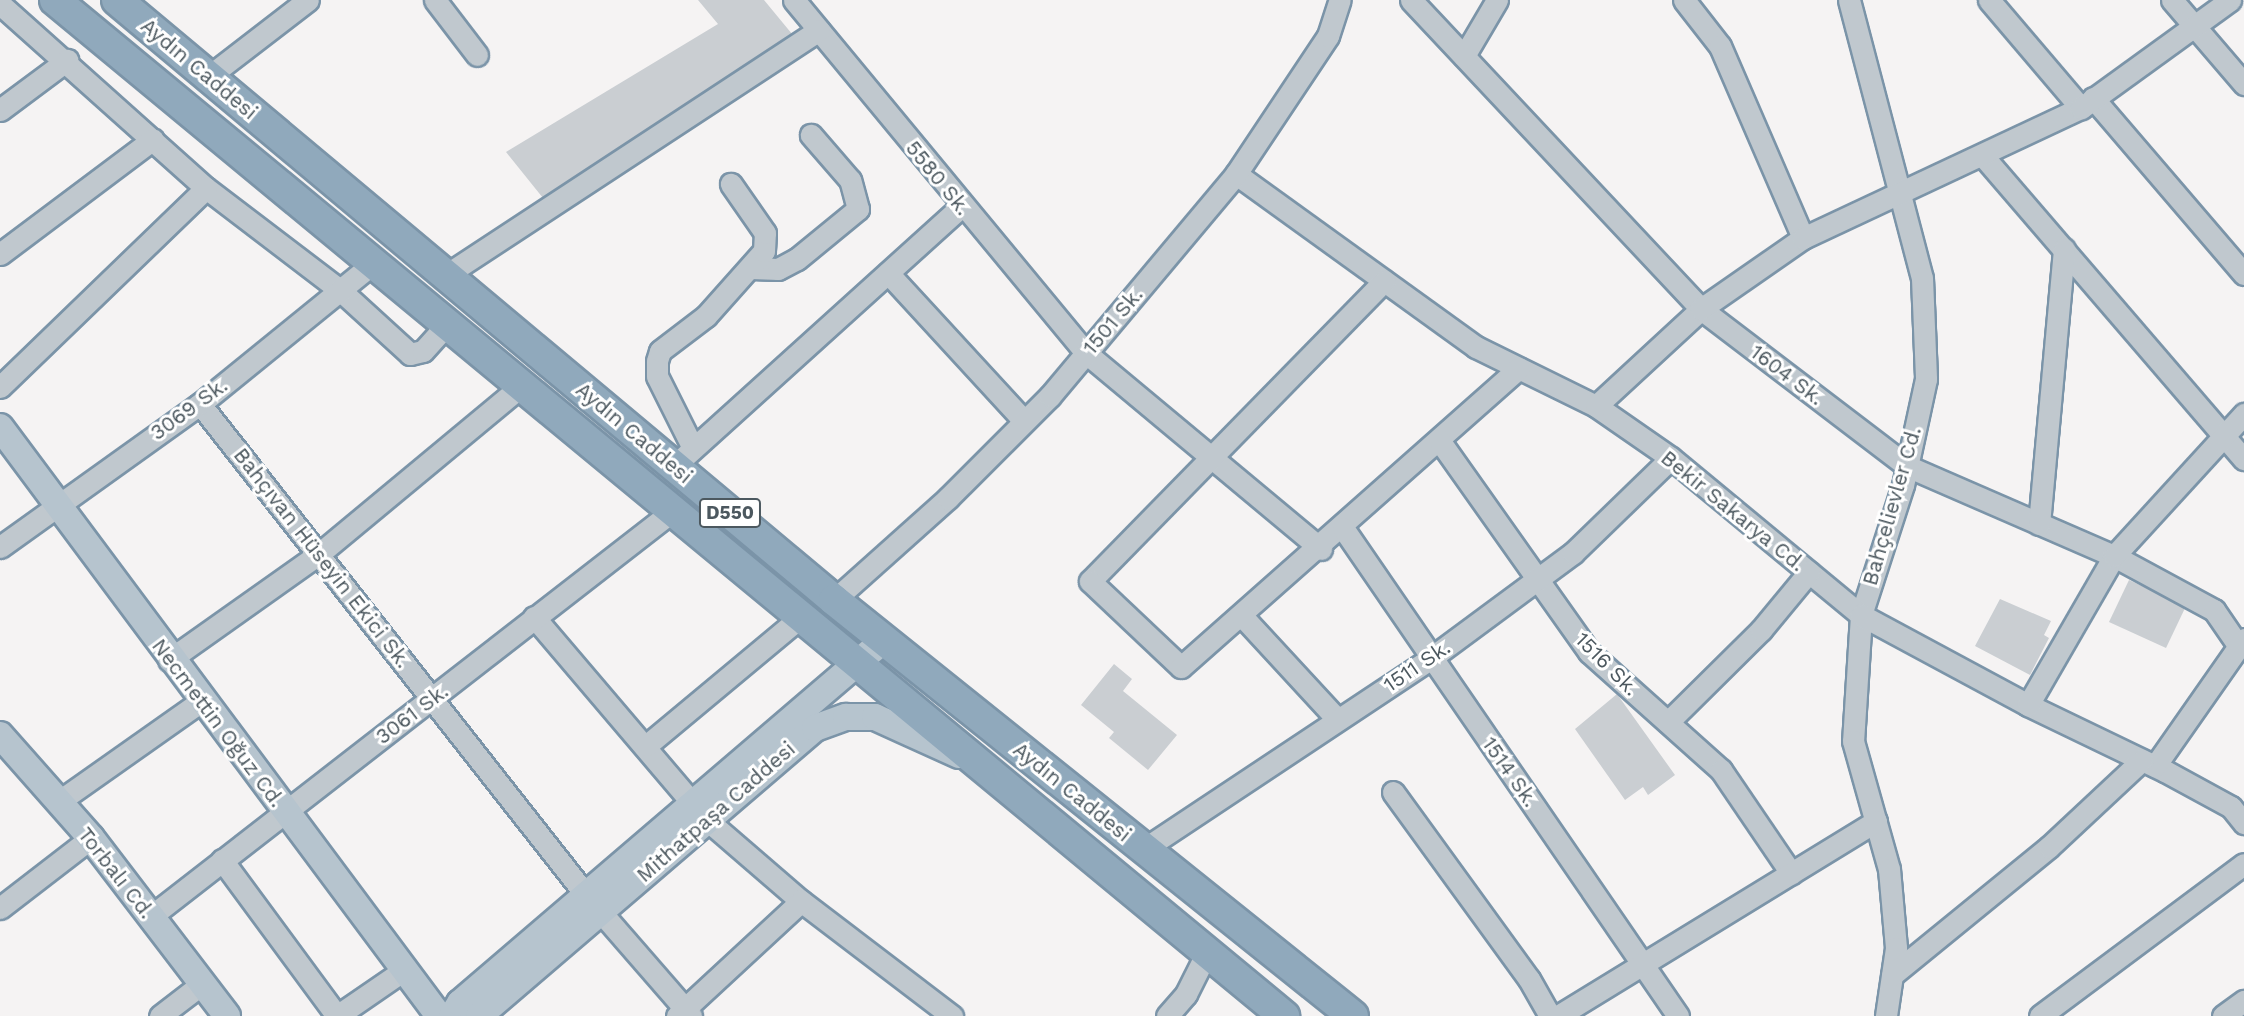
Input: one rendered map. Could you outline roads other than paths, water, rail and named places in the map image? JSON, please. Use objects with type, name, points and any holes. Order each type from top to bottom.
[{"type":"highway","name":"Aydın Caddesi","points":[[55,0],[1284,1016]]},
{"type":"highway","name":"Aydın Caddesi","points":[[121,1],[446,275],[683,457],[834,600],[1353,1016]]},
{"type":"main road","name":"Necmettin Oğuz Cd.","points":[[0,427],[57,501],[169,660],[439,1016]]},
{"type":"main road","name":"Mithatpaşa Caddesi","points":[[479,1016],[594,903],[700,812],[884,640]]},
{"type":"main road","name":"Mithatpaşa Caddesi","points":[[700,812],[815,728],[846,717],[875,717],[985,767]]},
{"type":"main road","name":"Torbalı Cd.","points":[[0,735],[91,838],[227,1016]]},
{"type":"main road","name":"Mithatpaşa Caddesi","points":[[452,1016],[460,1003],[594,903]]},
{"type":"street","points":[[208,77],[307,0]]},
{"type":"street","points":[[435,0],[477,55]]},
{"type":"street","name":"5580 Sk.","points":[[794,0],[961,207],[1086,352],[1321,549]]},
{"type":"street","name":"1501 Sk.","points":[[834,600],[1024,421],[1086,352],[1236,174],[1328,36],[1340,0]]},
{"type":"street","name":"1604 Sk.","points":[[1411,0],[1702,309],[1907,466],[2114,556],[2214,610],[2241,642]]},
{"type":"street","points":[[1464,56],[1497,0]]},
{"type":"street","points":[[1684,0],[1720,46],[1803,238]]},
{"type":"street","name":"Bahçelievler Cd.","points":[[1849,0],[1922,278],[1926,379],[1907,466],[1861,615],[1853,741],[1889,869],[1896,948],[1886,1016]]},
{"type":"street","points":[[1989,0],[2244,274]]},
{"type":"street","points":[[2172,0],[2244,84]]},
{"type":"street","points":[[1596,406],[1702,309],[1803,238],[1900,197],[2087,103],[2230,0]]},
{"type":"street","points":[[0,4],[67,60],[206,188],[340,290],[410,354],[423,351],[447,324]]},
{"type":"street","points":[[446,275],[819,30]]},
{"type":"street","points":[[0,110],[67,60]]},
{"type":"street","points":[[751,268],[778,269],[797,259],[858,209],[850,180],[811,135]]},
{"type":"street","points":[[0,254],[153,138]]},
{"type":"street","points":[[1983,156],[2244,459]]},
{"type":"street","name":"Bekir Sakarya Cd.","points":[[1236,174],[1476,346],[1596,406],[1671,458],[1861,615],[2028,705],[2240,808]]},
{"type":"street","points":[[732,184],[765,233],[764,251],[706,316],[660,351],[657,376],[683,457],[961,207]]},
{"type":"street","points":[[0,387],[206,188]]},
{"type":"street","points":[[2039,524],[2064,249]]},
{"type":"street","name":"3069 Sk.","points":[[0,547],[57,501],[200,404],[372,264]]},
{"type":"street","points":[[888,272],[1024,421]]},
{"type":"street","points":[[1384,281],[1208,455],[1090,581],[1181,667],[1321,549],[1519,368]]},
{"type":"street","points":[[169,660],[320,553],[522,386]]},
{"type":"street","name":"Bahçıvan Hüseyin Ekici Sk.","points":[[200,404],[684,1014]]},
{"type":"street","points":[[2028,705],[2114,556],[2223,433],[2244,414]]},
{"type":"street","name":"1516 Sk.","points":[[1440,440],[1535,581],[1589,652],[1721,769],[1791,873]]},
{"type":"street","name":"1511 Sk.","points":[[1144,849],[1431,659],[1573,553],[1671,458]]},
{"type":"street","name":"3061 Sk.","points":[[150,917],[284,810],[433,699],[534,617],[674,510]]},
{"type":"street","name":"1514 Sk.","points":[[1343,528],[1678,1016]]},
{"type":"street","points":[[1668,722],[1761,630],[1809,572]]},
{"type":"street","points":[[647,745],[802,616]]},
{"type":"street","points":[[1242,616],[1337,719]]},
{"type":"street","points":[[534,617],[647,745],[700,812],[801,901],[952,1016]]},
{"type":"street","points":[[1892,975],[2148,763],[2241,642]]},
{"type":"street","points":[[58,802],[201,701]]},
{"type":"street","points":[[1393,792],[1529,979],[1550,1016]]},
{"type":"street","points":[[1558,1016],[1875,821]]},
{"type":"street","points":[[0,908],[91,838]]},
{"type":"street","points":[[222,860],[337,1016],[404,970]]},
{"type":"street","points":[[2040,1016],[2244,864]]},
{"type":"street","points":[[684,1014],[801,901]]},
{"type":"street","points":[[1167,1016],[1186,994],[1208,952]]},
{"type":"street","points":[[160,1016],[203,983]]}]
